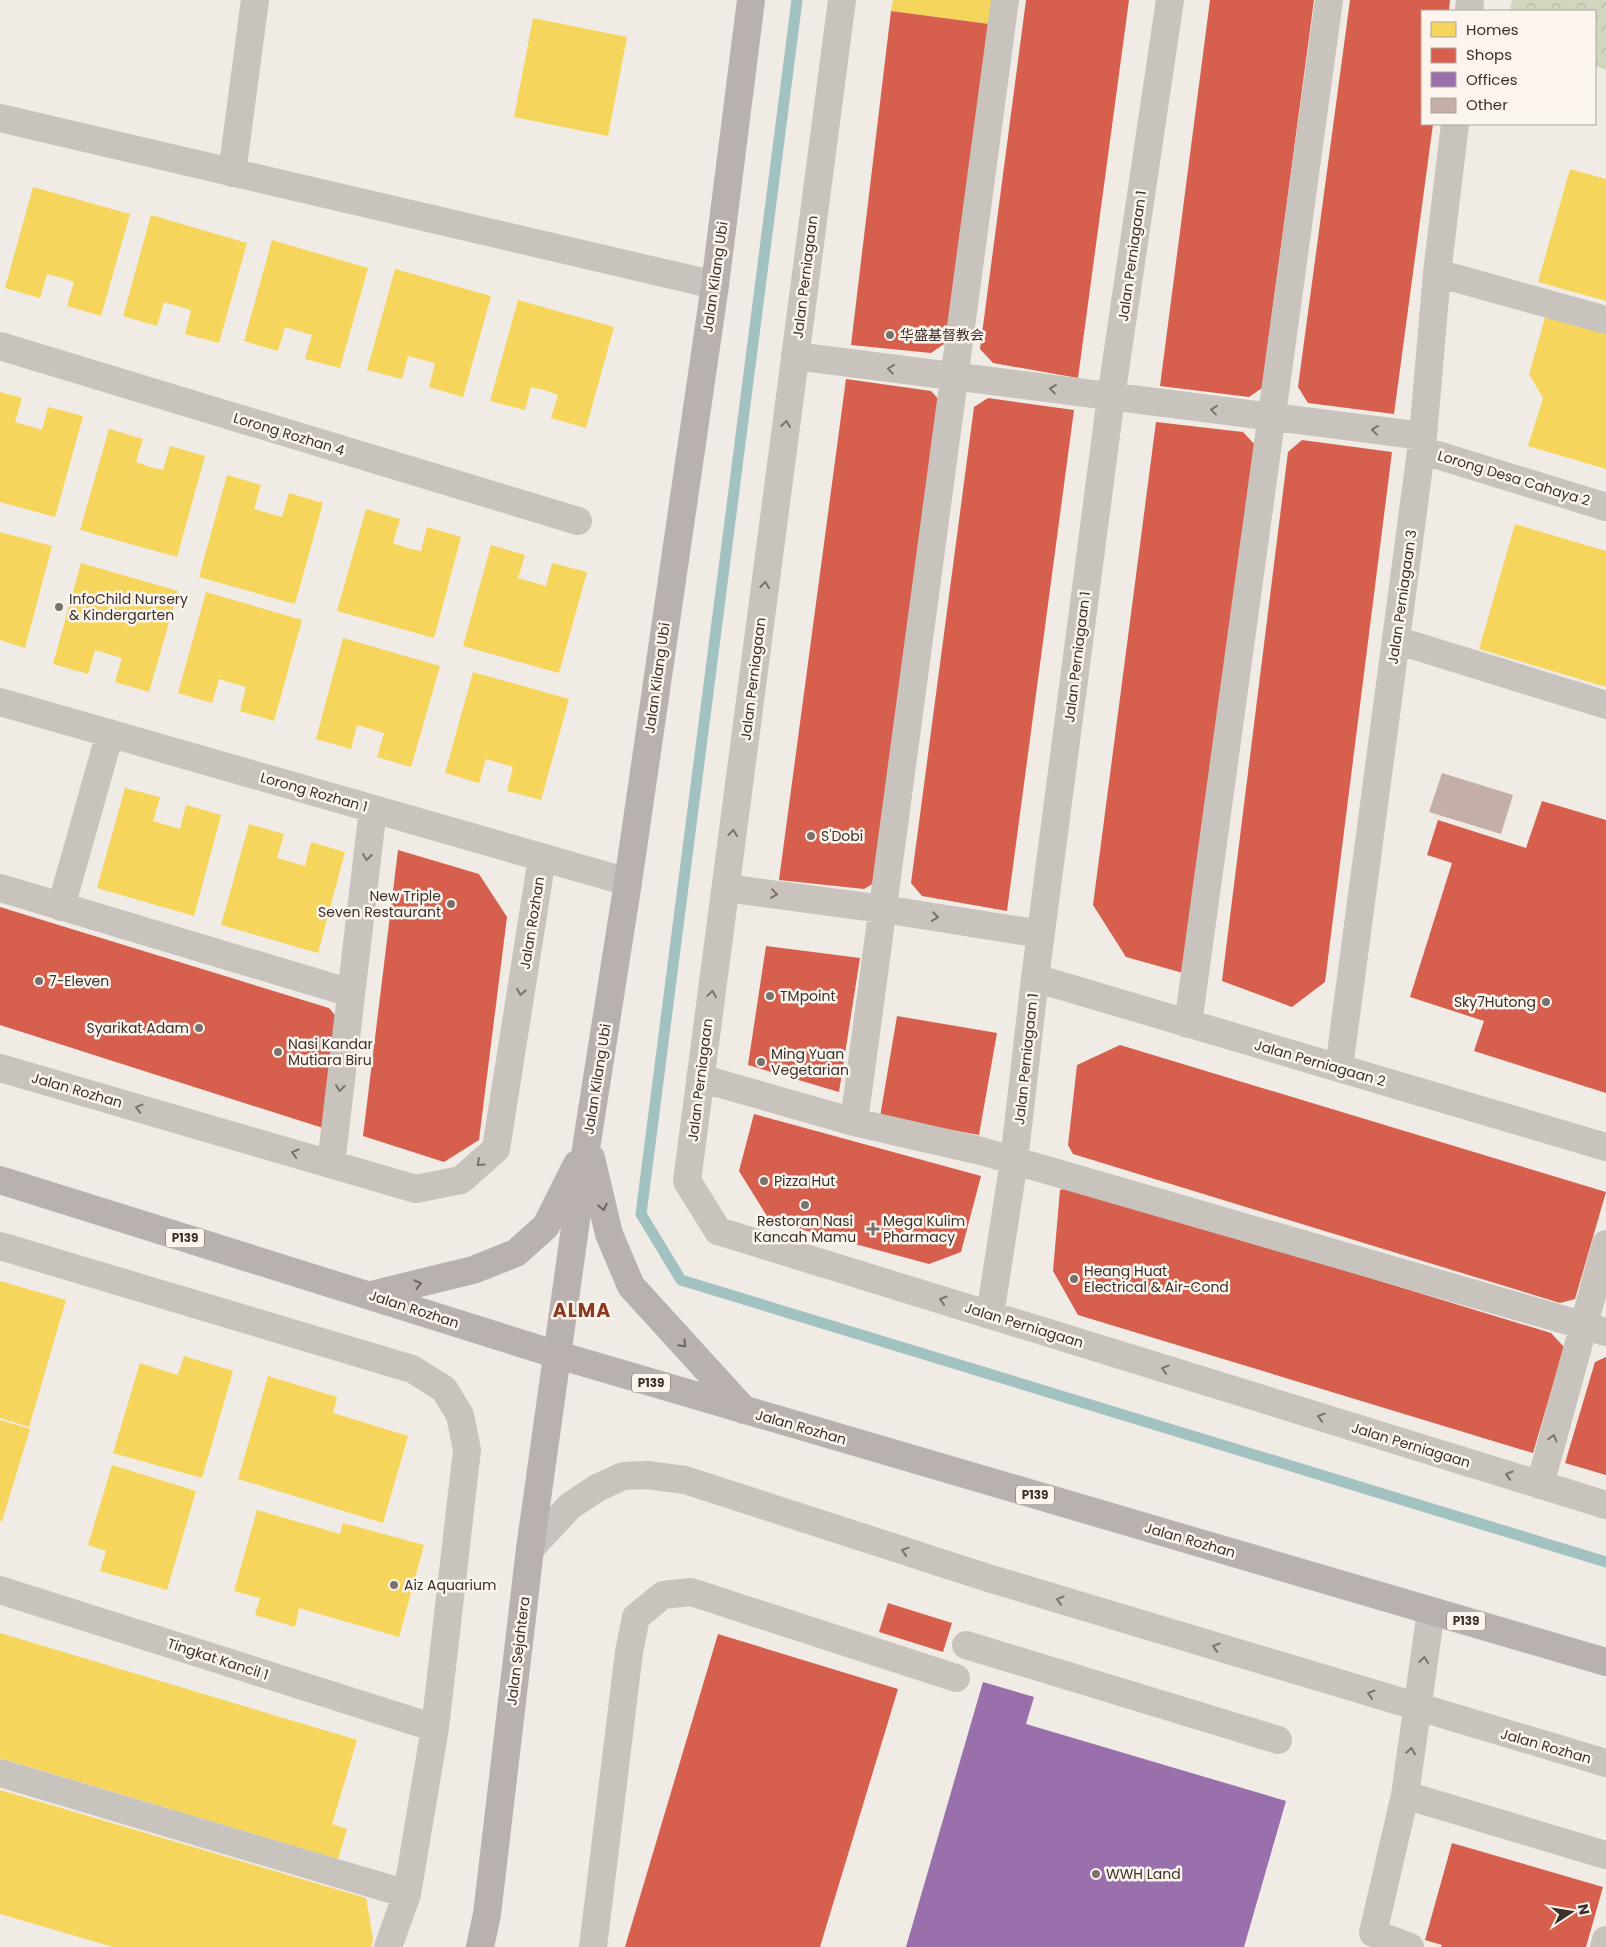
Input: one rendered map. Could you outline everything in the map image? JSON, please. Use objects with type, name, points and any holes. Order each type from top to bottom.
[{"type":"main road","name":"Jalan Kilang Ubi","points":[[558,1355],[715,285],[751,0]]},
{"type":"main road","points":[[371,1296],[472,1270],[516,1253],[546,1226],[588,1142]]},
{"type":"main road","points":[[588,1142],[609,1234],[631,1286],[744,1410]]},
{"type":"main road","name":"Jalan Rozhan","points":[[0,1180],[558,1355],[1606,1662]]},
{"type":"main road","name":"Jalan Sejahtera","points":[[480,1947],[487,1914],[530,1549],[558,1355]]},
{"type":"street","points":[[232,173],[255,0]]},
{"type":"street","name":"Jalan Perniagaan","points":[[842,0],[687,1181],[718,1231],[1606,1506]]},
{"type":"street","points":[[854,1122],[1005,0]]},
{"type":"street","name":"Jalan Perniagaan 1","points":[[990,1314],[1014,1161],[1035,978],[1111,397],[1170,0]]},
{"type":"street","points":[[1188,1024],[1329,0]]},
{"type":"street","points":[[0,118],[715,285]]},
{"type":"street","name":"Jalan Perniagaan 3","points":[[1339,1068],[1422,443],[1438,273],[1455,125]]},
{"type":"street","points":[[1438,273],[1606,320]]},
{"type":"street","name":"Lorong Rozhan 4","points":[[0,346],[578,521]]},
{"type":"street","name":"Lorong Desa Cahaya 2","points":[[795,356],[1271,417],[1422,443],[1606,507]]},
{"type":"street","points":[[1396,640],[1606,705]]},
{"type":"street","name":"Lorong Rozhan 1","points":[[0,702],[628,882]]},
{"type":"street","points":[[62,907],[110,733]]},
{"type":"street","points":[[331,1164],[373,809]]},
{"type":"street","name":"Jalan Rozhan","points":[[0,1068],[416,1189],[461,1180],[496,1149],[542,858]]},
{"type":"street","points":[[0,888],[351,993]]},
{"type":"street","points":[[726,888],[882,909],[1041,934]]},
{"type":"street","name":"Jalan Perniagaan 2","points":[[1035,978],[1606,1147]]},
{"type":"street","points":[[700,1078],[854,1122],[981,1151],[1595,1329]]},
{"type":"street","points":[[1540,1485],[1595,1329],[1606,1244]]},
{"type":"street","points":[[0,1246],[412,1369],[444,1388],[460,1415],[467,1450],[435,1728],[406,1894],[388,1947]]},
{"type":"street","name":"Jalan Rozhan","points":[[530,1549],[570,1506],[596,1488],[623,1476],[647,1475],[685,1480],[998,1581],[1606,1763]]},
{"type":"street","name":"Tingkat Kancil 1","points":[[0,1590],[435,1728]]},
{"type":"street","points":[[593,1947],[629,1652],[636,1617],[663,1595],[691,1592],[956,1678]]},
{"type":"street","points":[[1410,1947],[1373,1933],[1404,1795],[1431,1611]]},
{"type":"street","points":[[966,1645],[1278,1740]]},
{"type":"street","points":[[0,1773],[406,1894]]},
{"type":"street","points":[[1404,1795],[1606,1854]]},
{"type":"street","points":[[1604,1947],[1606,1940]]},
{"type":"green space","points":[[1512,0],[1606,0],[1606,70],[1596,66],[1596,10],[1510,10]]},
{"type":"building: Homes","points":[[893,0],[992,0],[989,24],[891,11]]},
{"type":"building: Homes","points":[[533,18],[627,37],[608,136],[514,117]]},
{"type":"building: Homes","points":[[1570,169],[1606,179],[1606,301],[1538,282]]},
{"type":"building: Homes","points":[[33,187],[130,214],[101,316],[67,306],[74,282],[59,277],[47,274],[40,298],[5,288]]},
{"type":"building: Homes","points":[[151,215],[247,243],[219,343],[185,334],[191,310],[164,302],[157,326],[123,316]]},
{"type":"building: Homes","points":[[272,240],[368,268],[340,368],[305,359],[312,335],[285,327],[278,351],[244,341]]},
{"type":"building: Homes","points":[[395,269],[491,296],[463,397],[429,387],[435,363],[408,356],[402,379],[367,370]]},
{"type":"building: Homes","points":[[518,300],[614,327],[586,428],[551,418],[558,395],[544,390],[531,387],[525,410],[490,401]]},
{"type":"building: Homes","points":[[1546,314],[1606,332],[1606,469],[1528,446],[1543,398],[1529,374]]},
{"type":"building: Homes","points":[[0,392],[22,398],[15,422],[42,430],[48,407],[83,416],[55,517],[0,502]]},
{"type":"building: Homes","points":[[109,429],[143,439],[136,462],[150,467],[163,470],[170,446],[205,456],[177,557],[80,530]]},
{"type":"building: Homes","points":[[227,475],[261,485],[254,509],[282,517],[289,493],[323,503],[295,604],[199,577]]},
{"type":"building: Homes","points":[[366,509],[400,519],[393,543],[407,548],[421,551],[427,527],[461,537],[434,638],[337,611]]},
{"type":"building: Homes","points":[[1515,524],[1606,551],[1606,687],[1479,649]]},
{"type":"building: Homes","points":[[0,532],[52,546],[25,648],[0,640]]},
{"type":"building: Homes","points":[[491,545],[525,555],[518,578],[546,586],[552,563],[587,572],[559,673],[463,646]]},
{"type":"building: Homes","points":[[81,563],[178,591],[149,692],[115,682],[122,658],[95,650],[88,674],[53,664]]},
{"type":"building: Homes","points":[[206,592],[302,620],[274,721],[240,711],[246,687],[219,679],[212,703],[178,693]]},
{"type":"building: Homes","points":[[343,638],[440,666],[411,767],[377,757],[384,733],[357,725],[351,749],[316,739]]},
{"type":"building: Homes","points":[[473,672],[569,699],[541,800],[507,791],[513,767],[486,759],[479,783],[445,773]]},
{"type":"building: Homes","points":[[125,788],[160,797],[153,821],[180,829],[186,805],[221,815],[194,916],[97,888]]},
{"type":"building: Homes","points":[[249,824],[284,834],[277,858],[305,866],[311,842],[345,852],[318,953],[221,925]]},
{"type":"building: Homes","points":[[0,1281],[66,1300],[29,1427],[0,1418]]},
{"type":"building: Homes","points":[[184,1356],[233,1371],[202,1478],[113,1453],[140,1363],[178,1375]]},
{"type":"building: Homes","points":[[268,1376],[337,1397],[333,1413],[408,1436],[383,1523],[238,1479]]},
{"type":"building: Homes","points":[[0,1420],[30,1429],[2,1521],[0,1521]]},
{"type":"building: Homes","points":[[112,1465],[196,1491],[167,1590],[100,1571],[106,1551],[88,1545]]},
{"type":"building: Homes","points":[[257,1510],[340,1534],[343,1523],[424,1545],[399,1637],[299,1608],[295,1627],[255,1615],[260,1598],[234,1591]]},
{"type":"building: Homes","points":[[0,1633],[357,1740],[332,1824],[347,1829],[338,1859],[0,1758]]},
{"type":"building: Homes","points":[[0,1790],[366,1898],[373,1939],[371,1947],[113,1947],[0,1914]]},
{"type":"building: Shops","points":[[1026,0],[1129,0],[1078,378],[993,363],[980,349]]},
{"type":"building: Shops","points":[[1210,0],[1314,0],[1262,388],[1249,397],[1160,386]]},
{"type":"building: Shops","points":[[1350,0],[1450,0],[1449,10],[1421,10],[1421,125],[1433,125],[1394,414],[1308,403],[1298,387]]},
{"type":"building: Shops","points":[[891,11],[989,24],[947,342],[931,353],[851,345]]},
{"type":"building: Shops","points":[[846,379],[931,391],[943,404],[879,880],[864,889],[779,880]]},
{"type":"building: Shops","points":[[988,398],[1074,410],[1007,911],[922,896],[911,883],[974,407]]},
{"type":"building: Shops","points":[[1156,422],[1243,432],[1256,446],[1183,973],[1126,957],[1093,905]]},
{"type":"building: Shops","points":[[1302,440],[1392,452],[1325,982],[1292,1007],[1222,981],[1288,452]]},
{"type":"building: Shops","points":[[1542,801],[1606,820],[1606,1093],[1474,1051],[1484,1021],[1410,997],[1452,863],[1427,855],[1438,820],[1526,848]]},
{"type":"building: Shops","points":[[398,850],[479,874],[507,917],[479,1140],[444,1162],[363,1136]]},
{"type":"building: Shops","points":[[0,907],[329,1008],[340,1021],[323,1128],[0,1025]]},
{"type":"building: Shops","points":[[766,946],[860,958],[839,1092],[748,1065]]},
{"type":"building: Shops","points":[[897,1016],[997,1033],[979,1135],[880,1117]]},
{"type":"building: Shops","points":[[1120,1045],[1606,1192],[1575,1299],[1560,1303],[1073,1154],[1068,1145],[1077,1065]]},
{"type":"building: Shops","points":[[754,1114],[981,1176],[961,1252],[929,1264],[770,1221],[739,1171]]},
{"type":"building: Shops","points":[[1071,1187],[1551,1333],[1564,1347],[1533,1453],[1078,1315],[1053,1271],[1060,1190]]},
{"type":"building: Shops","points":[[1606,1357],[1606,1475],[1565,1463],[1595,1362]]},
{"type":"building: Shops","points":[[888,1603],[952,1623],[943,1652],[879,1632]]},
{"type":"building: Shops","points":[[718,1634],[898,1689],[820,1947],[625,1947]]},
{"type":"building: Shops","points":[[1452,1843],[1603,1887],[1586,1947],[1441,1947],[1442,1945],[1425,1940]]},
{"type":"building: Offices","name":"WWH Land","points":[[983,1682],[1034,1697],[1026,1724],[1286,1801],[1244,1947],[906,1947]]},
{"type":"building: Other","points":[[1442,773],[1513,795],[1501,834],[1429,812]]},
{"type":"waterway","points":[[797,0],[641,1214],[681,1280],[1606,1562]]},
{"type":"place","name":"华盛基督教会","points":[[890,335]]},
{"type":"place","name":"InfoChild Nursery & Kindergarten","points":[[59,607]]},
{"type":"place","name":"S'Dobi","points":[[811,836]]},
{"type":"place","name":"New Triple Seven Restaurant","points":[[451,904]]},
{"type":"place","name":"7-Eleven","points":[[39,981]]},
{"type":"place","name":"TMpoint","points":[[770,996]]},
{"type":"place","name":"Sky7Hutong","points":[[1546,1002]]},
{"type":"place","name":"Syarikat Adam","points":[[199,1028]]},
{"type":"place","name":"Nasi Kandar Mutiara Biru","points":[[278,1052]]},
{"type":"place","name":"Ming Yuan Vegetarian","points":[[761,1062]]},
{"type":"place","name":"Pizza Hut","points":[[764,1181]]},
{"type":"place","name":"Restoran Nasi Kancah Mamu","points":[[805,1205]]},
{"type":"place","name":"Mega Kulim Pharmacy","points":[[873,1229]]},
{"type":"place","name":"Heang Huat Electrical & Air-Cond","points":[[1074,1279]]},
{"type":"place","name":"Aiz Aquarium","points":[[394,1585]]},
{"type":"place","name":"WWH Land","points":[[1096,1874]]},
{"type":"district","name":"ALMA","points":[[582,1310]]}]
